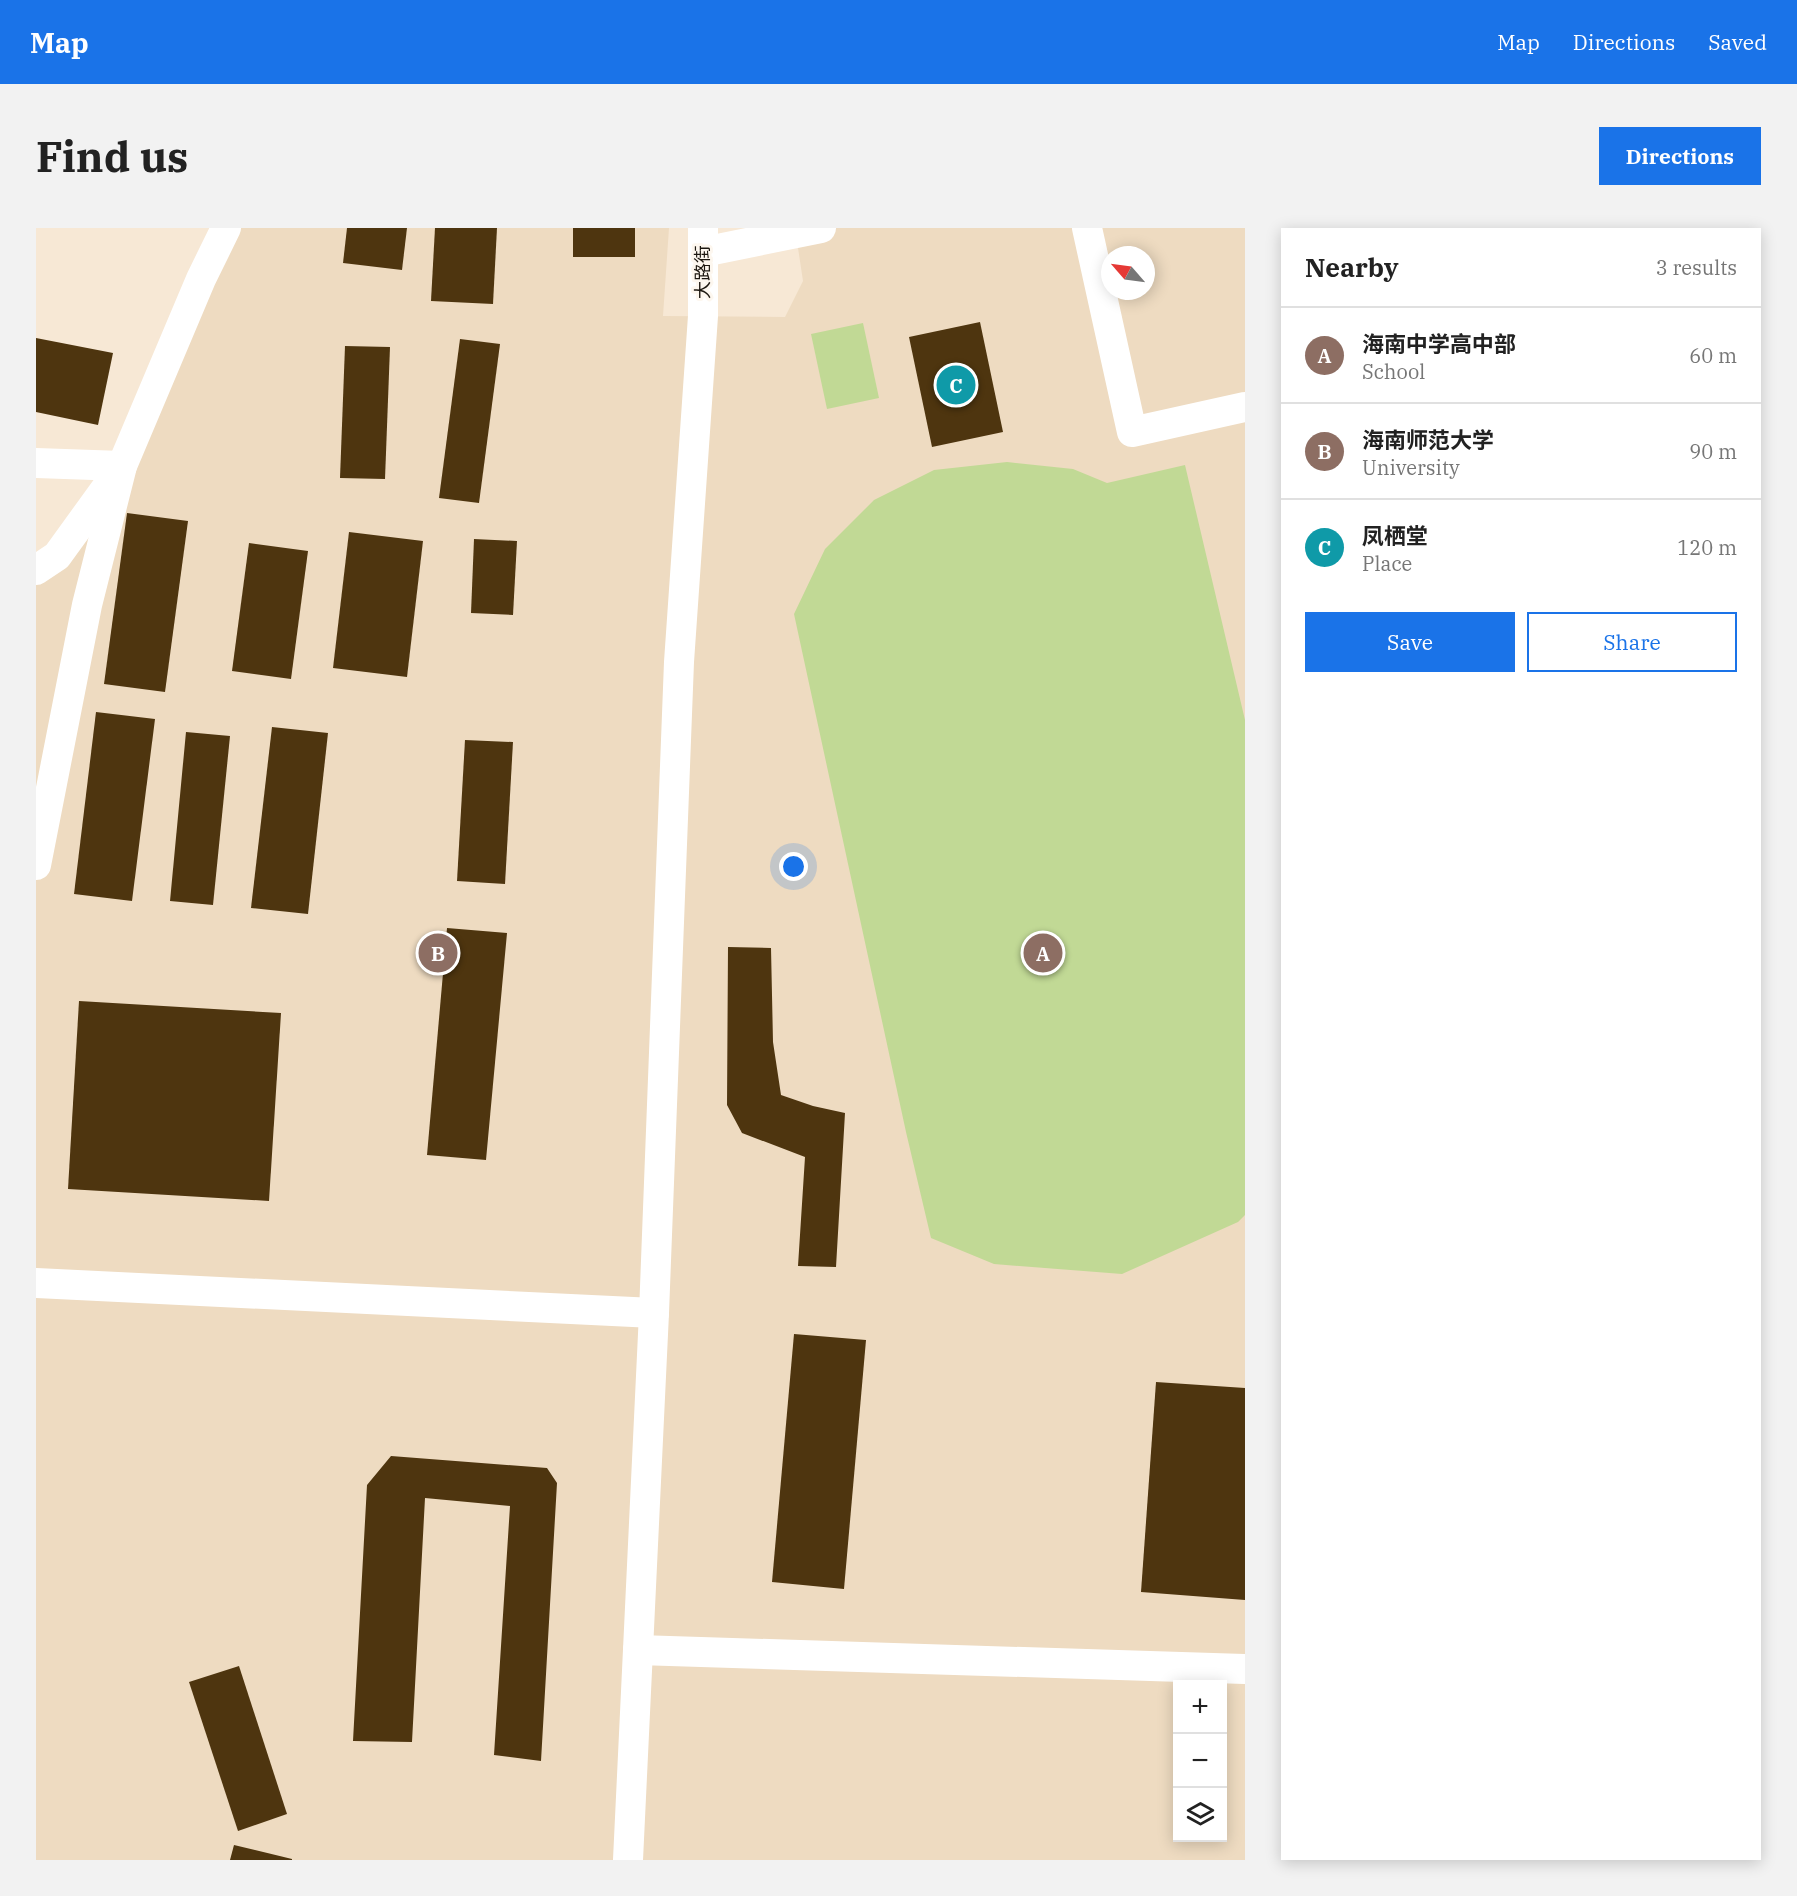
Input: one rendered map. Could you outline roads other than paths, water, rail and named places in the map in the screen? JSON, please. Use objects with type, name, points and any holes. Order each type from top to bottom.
[{"type":"street","points":[[36,865],[87,604],[122,466],[201,279],[226,228]]},
{"type":"street","points":[[703,240],[821,228]]},
{"type":"street","points":[[1087,228],[1132,432],[1245,407]]},
{"type":"street","name":"大路街","points":[[628,1860],[654,1313],[679,674],[703,316],[703,240]]},
{"type":"street","points":[[36,463],[122,466]]},
{"type":"street","points":[[36,570],[57,556],[122,466]]},
{"type":"street","points":[[36,1282],[654,1313]]},
{"type":"street","points":[[638,1650],[1245,1669]]},
{"type":"place","name":"凤栖堂","points":[[956,385]]},
{"type":"place","name":"海南师范大学","points":[[438,953]]},
{"type":"place","name":"海南中学高中部","points":[[1043,953]]}]
